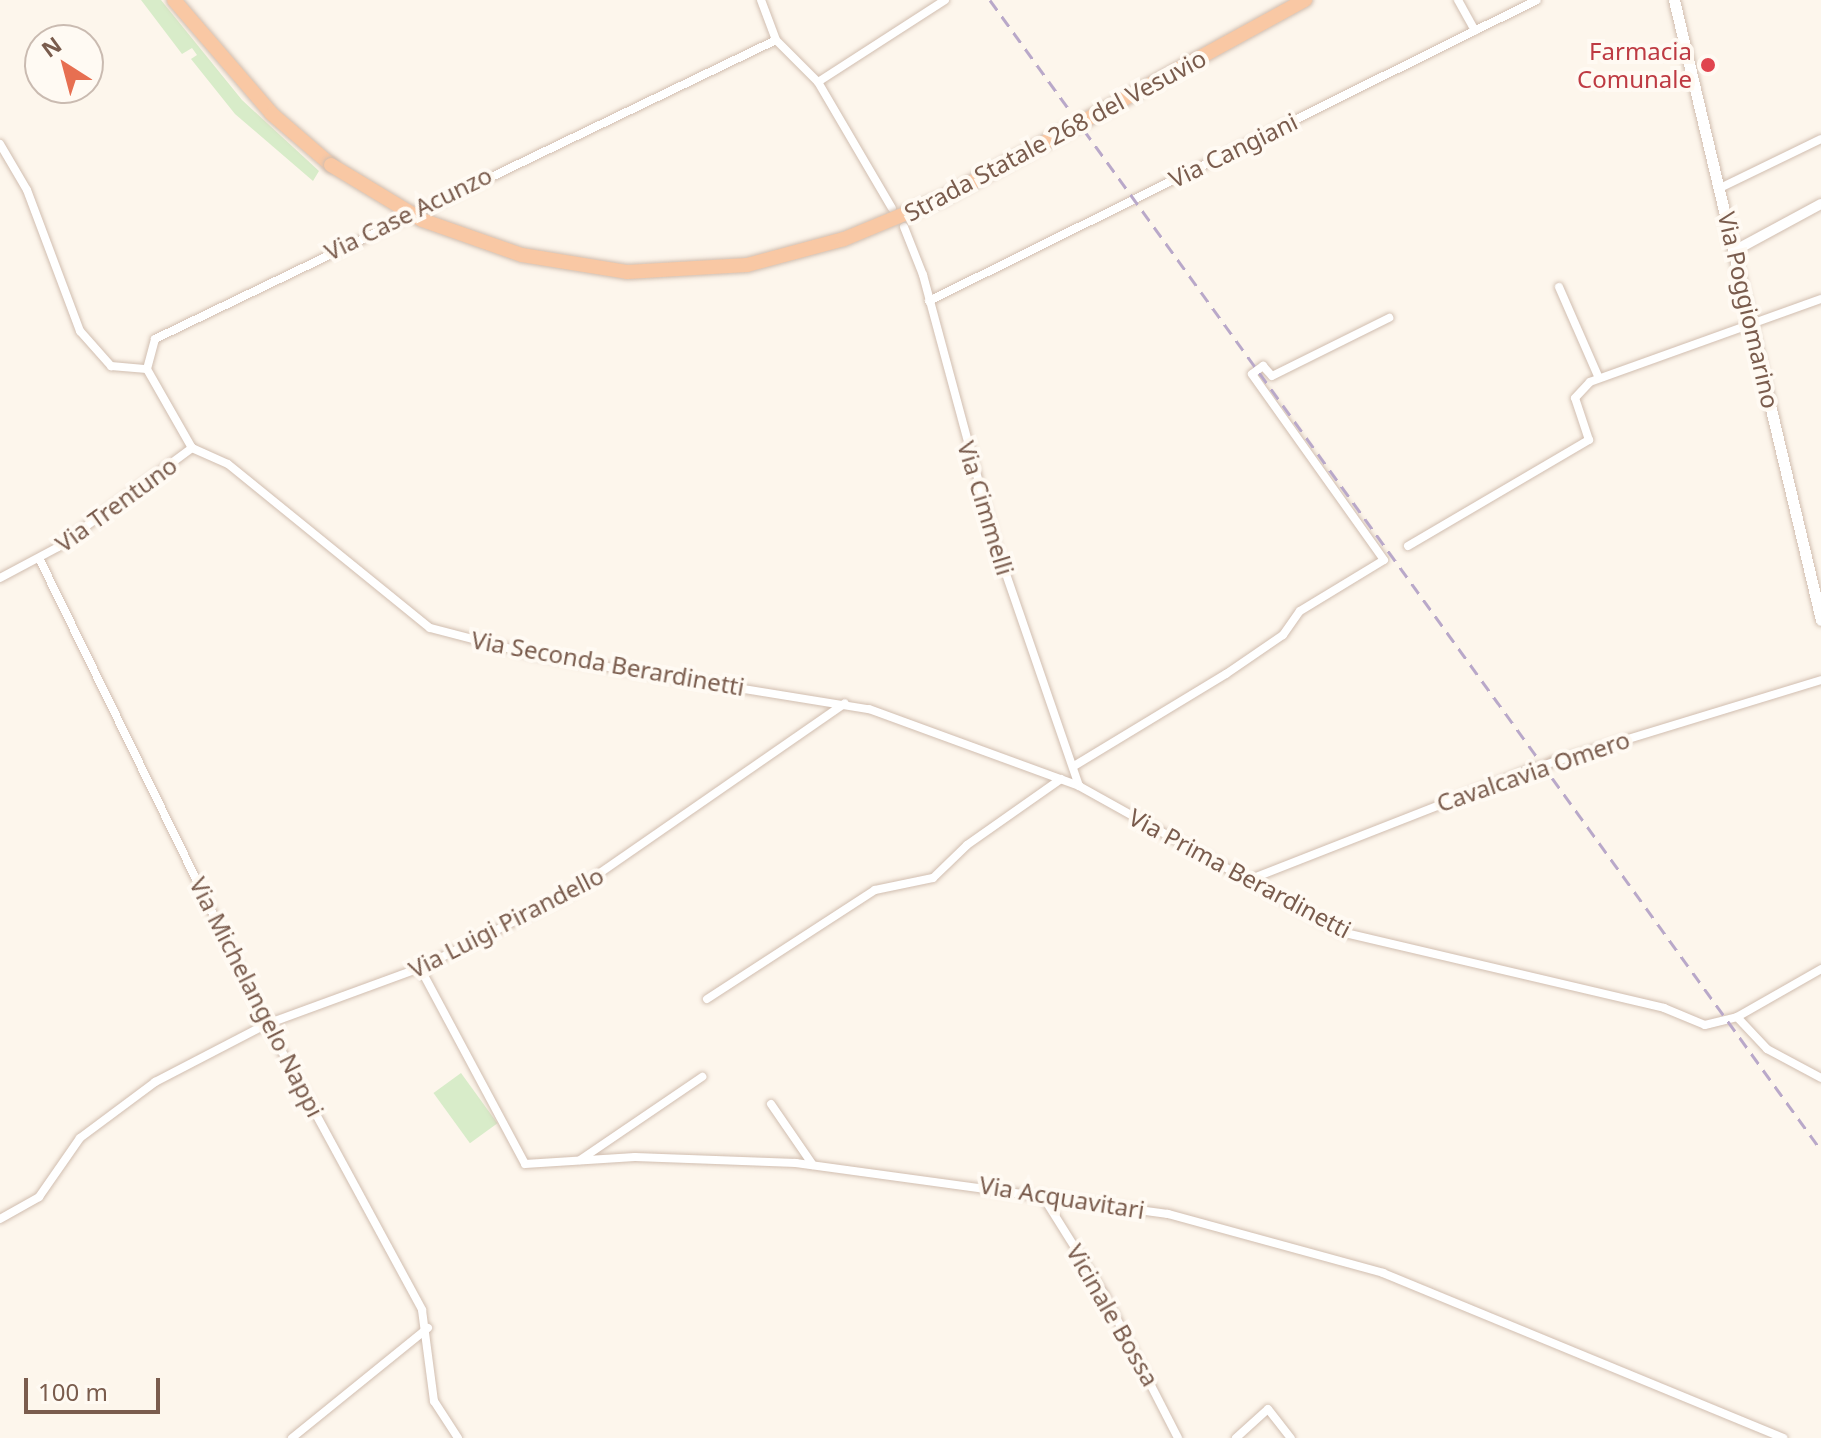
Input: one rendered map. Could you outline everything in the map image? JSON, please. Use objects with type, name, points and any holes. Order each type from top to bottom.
[{"type":"highway","name":"Strada Statale 268 del Vesuvio","points":[[174,0],[263,106],[331,165],[422,220],[522,255],[627,272],[747,265],[844,239],[943,198],[1305,0]]},
{"type":"main road","name":"Via Poggiomarino","points":[[1674,0],[1821,620]]},
{"type":"street","points":[[761,0],[776,40],[818,82],[892,208]]},
{"type":"street","points":[[818,82],[945,0]]},
{"type":"street","points":[[1458,0],[1475,31]]},
{"type":"street","name":"Via Cangiani","points":[[929,301],[1537,0]]},
{"type":"street","name":"Via Case Acunzo","points":[[147,369],[155,339],[187,319],[776,40]]},
{"type":"street","points":[[1720,188],[1821,139]]},
{"type":"street","points":[[0,144],[27,190],[80,331],[111,366],[147,369],[192,448]]},
{"type":"street","points":[[1734,251],[1821,204]]},
{"type":"street","name":"Via Cimmelli","points":[[904,227],[929,301],[994,539],[1079,786]]},
{"type":"street","points":[[1559,287],[1599,378]]},
{"type":"street","points":[[1408,546],[1589,440],[1575,398],[1599,378],[1821,299]]},
{"type":"street","points":[[1074,766],[1226,674],[1283,635],[1300,611],[1384,560],[1252,374],[1263,366],[1272,376],[1389,318]]},
{"type":"street","name":"Via Trentuno","points":[[0,578],[39,558],[192,448]]},
{"type":"street","name":"Via Seconda Berardinetti","points":[[192,448],[228,464],[430,628],[534,655],[845,703]]},
{"type":"street","name":"Via Michelangelo Nappi","points":[[39,558],[267,1024],[428,1328],[434,1401],[458,1438]]},
{"type":"street","name":"Cavalcavia Omero","points":[[1251,879],[1532,769],[1821,680]]},
{"type":"street","name":"Via Prima Berardinetti","points":[[845,703],[1079,786],[1251,879],[1341,932],[1379,943],[1664,1008],[1705,1025],[1737,1017],[1821,969]]},
{"type":"street","name":"Via Luigi Pirandello","points":[[0,1219],[39,1197],[80,1138],[111,1111],[267,1024],[420,968],[613,867],[845,703]]},
{"type":"street","points":[[707,999],[875,890],[933,878],[967,845],[1061,779]]},
{"type":"street","name":"Via Acquavitari","points":[[420,968],[519,1158],[533,1165],[580,1160],[813,1165],[1168,1214],[1383,1273],[1783,1438]]},
{"type":"street","points":[[1737,1017],[1767,1049],[1821,1078]]},
{"type":"street","points":[[580,1160],[702,1077]]},
{"type":"street","points":[[771,1104],[813,1165]]},
{"type":"street","name":"Vicinale Bossa","points":[[1042,1195],[1111,1306],[1178,1438]]},
{"type":"street","points":[[292,1438],[428,1328]]},
{"type":"street","points":[[1236,1438],[1268,1409],[1291,1438]]},
{"type":"green space","points":[[141,0],[161,0],[242,100],[319,171],[313,181],[235,114],[191,59],[197,55],[192,48],[182,54]]},
{"type":"green space","points":[[461,1073],[497,1123],[470,1143],[433,1093]]},
{"type":"railway","points":[[990,0],[1821,1150]]},
{"type":"place","name":"Farmacia Comunale","points":[[1708,65]]}]
